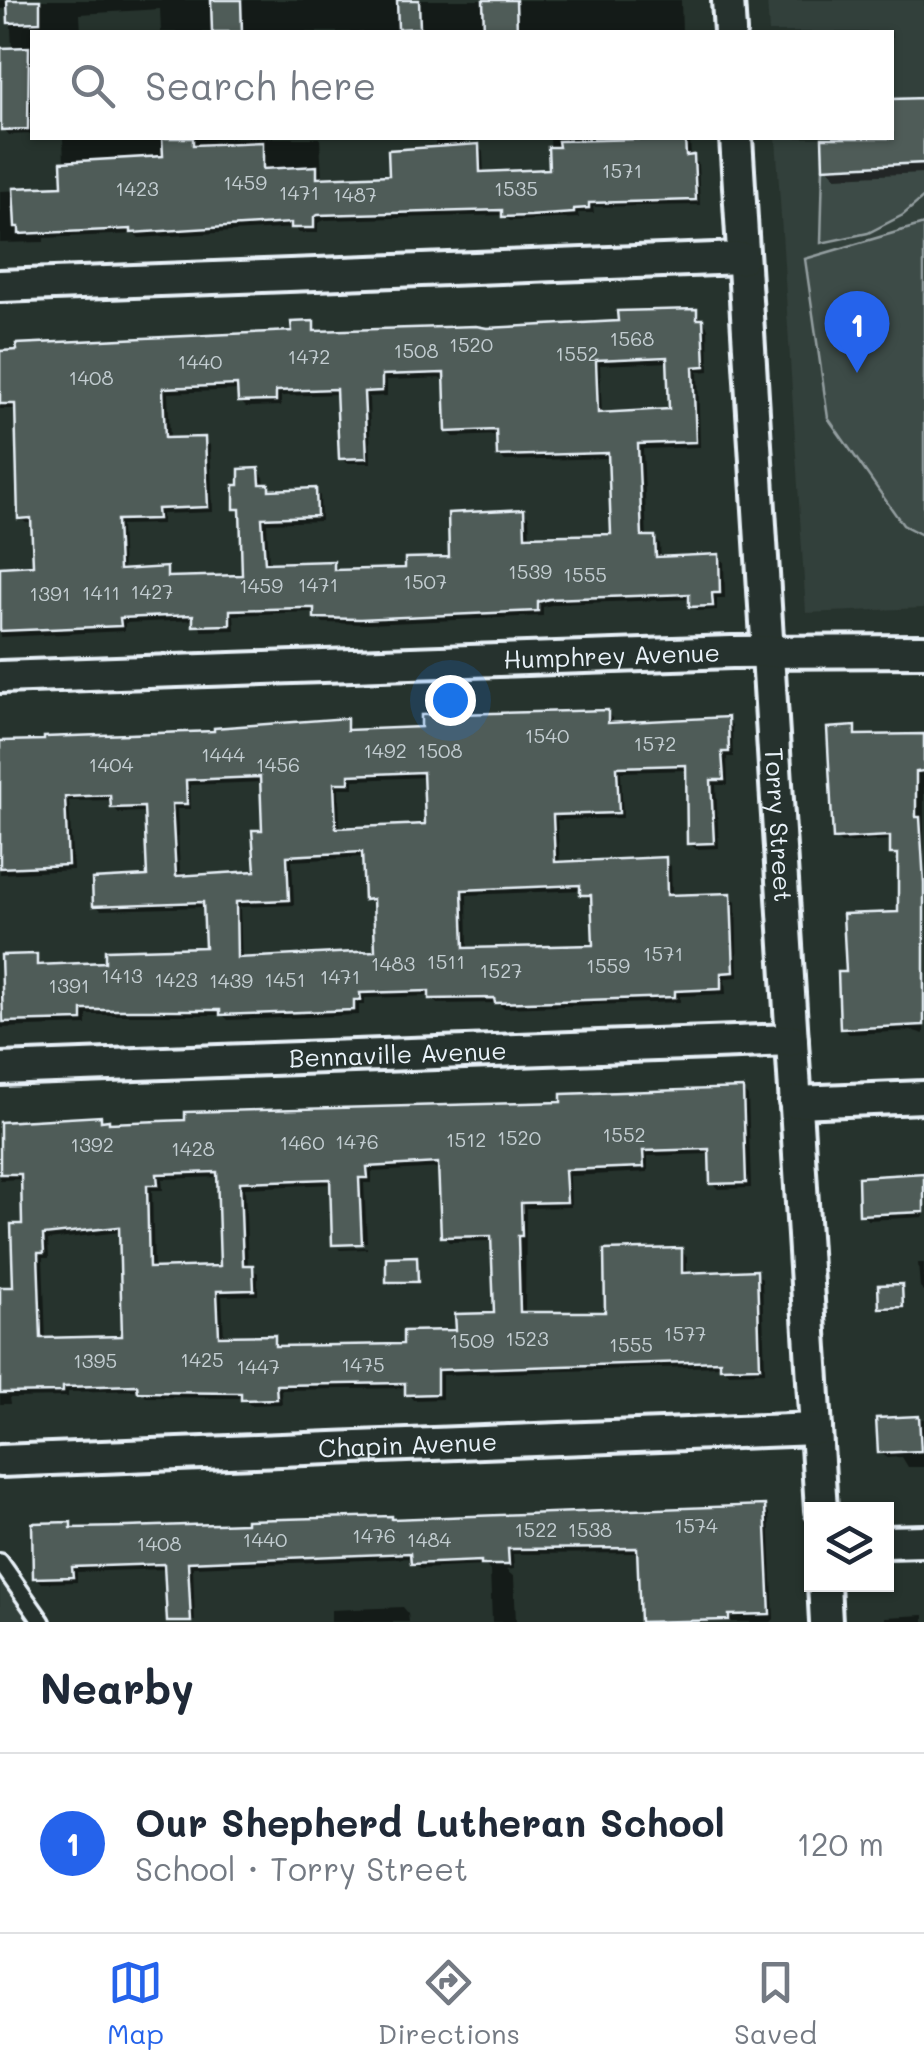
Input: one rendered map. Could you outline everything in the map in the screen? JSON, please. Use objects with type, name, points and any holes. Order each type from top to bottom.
[{"type":"street","points":[[728,0],[730,30]]},
{"type":"street","name":"Torry Street","points":[[736,140],[820,1502]]},
{"type":"street","points":[[0,286],[742,258]]},
{"type":"street","name":"Humphrey Avenue","points":[[0,677],[924,651]]},
{"type":"street","name":"Bennaville Avenue","points":[[0,1069],[792,1040]]},
{"type":"street","points":[[795,1102],[924,1097]]},
{"type":"street","name":"Chapin Avenue","points":[[0,1461],[816,1429]]},
{"type":"street","points":[[894,1542],[924,1541]]},
{"type":"street","points":[[824,1592],[826,1622]]},
{"type":"lane","points":[[0,1562],[42,1622]]},
{"type":"shaded area","points":[[767,0],[924,0],[924,608],[806,613],[776,140],[894,140],[894,30],[769,30]]},
{"type":"shaded area","points":[[924,163],[924,197],[903,215],[868,233],[821,243],[823,167]]},
{"type":"shaded area","points":[[924,224],[924,536],[903,525],[828,418],[805,259]]},
{"type":"shaded area","points":[[0,1579],[31,1622],[0,1622]]},
{"type":"building","points":[[7,0],[40,0],[40,22],[8,23]]},
{"type":"building","points":[[211,0],[241,0],[242,30],[212,30]]},
{"type":"building","points":[[397,0],[419,0],[420,28],[398,29]]},
{"type":"building","points":[[483,0],[516,0],[517,30],[484,30]]},
{"type":"building","points":[[29,47],[28,129],[1,130],[1,48]]},
{"type":"building","points":[[924,98],[924,163],[823,168],[822,140],[894,140],[894,99]]},
{"type":"building","points":[[162,140],[193,140],[193,145],[263,142],[263,169],[317,166],[317,178],[389,175],[388,150],[479,144],[480,172],[549,169],[548,147],[559,147],[558,141],[685,140],[686,156],[694,155],[696,200],[589,203],[589,208],[574,209],[574,213],[530,216],[502,217],[502,210],[318,215],[314,217],[314,228],[291,228],[291,223],[131,233],[131,229],[19,234],[19,227],[15,227],[13,188],[62,186],[61,162],[163,156]]},
{"type":"building","points":[[697,309],[697,319],[703,319],[705,366],[693,367],[696,442],[638,444],[642,536],[655,536],[656,557],[719,554],[720,593],[712,593],[713,606],[689,607],[689,594],[549,599],[538,602],[538,611],[360,619],[314,618],[314,608],[230,610],[230,625],[193,626],[193,615],[120,618],[121,626],[0,631],[0,567],[33,565],[31,518],[18,519],[15,404],[0,404],[0,351],[17,350],[16,344],[292,331],[291,322],[314,321],[314,331],[487,328],[618,321],[617,311]],"holes":[[[667,357],[669,409],[598,413],[596,360]],[[444,373],[446,432],[496,430],[497,456],[608,453],[611,534],[525,536],[524,509],[448,513],[449,557],[405,558],[405,568],[334,570],[334,561],[265,563],[262,518],[317,516],[316,488],[269,490],[269,484],[260,484],[259,468],[239,469],[234,509],[240,509],[242,575],[167,577],[167,567],[119,570],[117,520],[158,519],[157,509],[208,507],[205,437],[165,438],[163,388],[237,385],[238,402],[276,401],[276,391],[336,389],[339,459],[367,458],[364,392],[382,391],[382,375]]]},
{"type":"building","points":[[608,710],[608,723],[728,717],[729,752],[722,752],[724,780],[711,780],[714,843],[687,844],[686,765],[617,767],[619,813],[553,815],[555,862],[666,857],[667,895],[731,893],[734,972],[721,973],[721,989],[675,991],[675,997],[495,1003],[494,998],[429,999],[429,991],[360,993],[361,1000],[354,1000],[354,1010],[220,1015],[220,1010],[82,1010],[82,1020],[3,1022],[1,955],[37,954],[37,965],[105,962],[105,950],[205,947],[203,902],[93,906],[92,879],[147,876],[144,807],[111,808],[110,795],[65,797],[68,865],[0,868],[0,741],[214,731],[347,718],[347,730],[421,727],[421,715]],"holes":[[[423,772],[425,824],[336,828],[334,783],[349,783],[349,775]],[[260,777],[262,830],[252,830],[255,871],[176,876],[172,804],[187,804],[186,780]],[[362,852],[364,900],[373,899],[375,951],[237,958],[236,902],[289,900],[287,856]],[[580,885],[580,895],[591,895],[593,945],[464,948],[462,890]]]},
{"type":"building","points":[[855,726],[855,735],[924,734],[924,771],[916,772],[916,817],[920,817],[924,883],[924,1025],[840,1029],[838,972],[846,972],[843,914],[898,912],[898,854],[890,854],[890,836],[833,839],[827,728]]},
{"type":"building","points":[[743,1088],[746,1183],[710,1184],[709,1149],[643,1151],[644,1167],[565,1170],[567,1202],[521,1203],[520,1312],[605,1312],[604,1250],[682,1248],[682,1273],[757,1270],[760,1367],[720,1368],[720,1361],[437,1370],[437,1394],[405,1395],[405,1383],[276,1385],[277,1399],[241,1400],[241,1393],[138,1392],[137,1385],[0,1393],[0,1287],[13,1287],[11,1224],[22,1224],[21,1174],[0,1174],[0,1122],[101,1116],[101,1121],[109,1123],[185,1120],[185,1112],[561,1102],[561,1094]],"holes":[[[438,1163],[441,1237],[491,1236],[494,1313],[455,1314],[456,1330],[403,1331],[403,1344],[275,1346],[275,1335],[219,1336],[217,1291],[254,1290],[253,1265],[243,1265],[240,1182],[330,1179],[332,1245],[362,1244],[359,1178],[368,1178],[367,1167]],[[217,1172],[220,1266],[149,1268],[147,1185],[158,1185],[157,1174]],[[119,1227],[122,1336],[41,1338],[38,1253],[44,1253],[43,1235]]]},
{"type":"building","points":[[924,1173],[924,1212],[859,1215],[858,1177]]},
{"type":"building","points":[[417,1256],[418,1282],[386,1282],[386,1257]]},
{"type":"building","points":[[902,1284],[903,1307],[879,1308],[878,1285]]},
{"type":"building","points":[[919,1416],[921,1451],[878,1453],[876,1418]]},
{"type":"building","points":[[765,1505],[770,1614],[729,1615],[729,1620],[640,1622],[637,1548],[508,1549],[509,1565],[481,1565],[481,1561],[411,1564],[410,1553],[188,1562],[191,1622],[167,1622],[164,1564],[72,1567],[73,1577],[33,1578],[32,1523],[71,1522],[71,1528],[127,1527]]},
{"type":"place","name":"Our Shepherd Lutheran School","points":[[857,373]]}]
